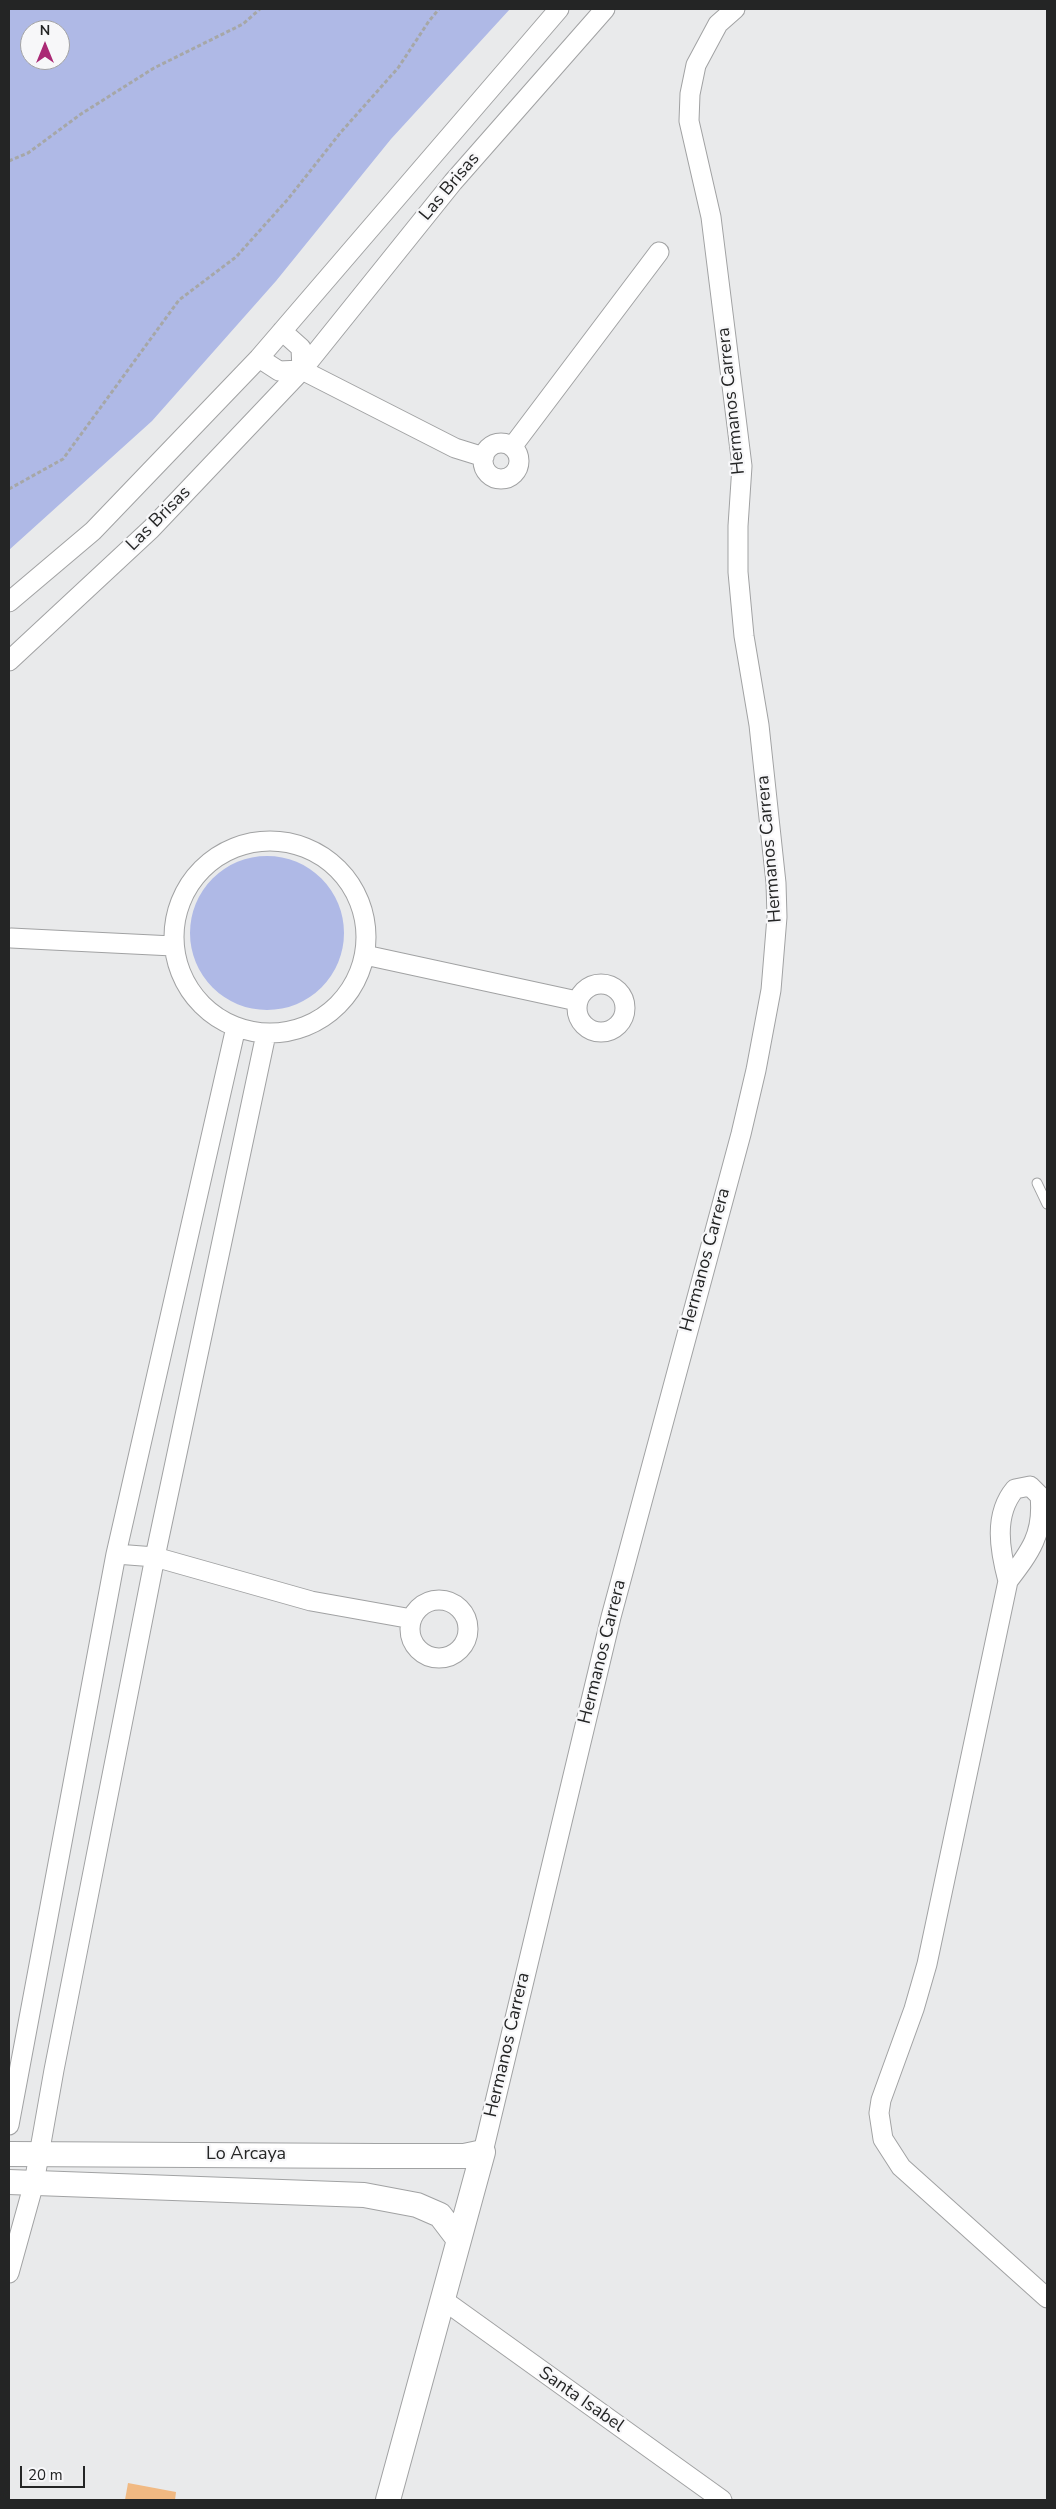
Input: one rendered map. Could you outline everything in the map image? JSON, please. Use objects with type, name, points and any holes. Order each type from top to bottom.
[{"type":"street","name":"Las Brisas","points":[[9,602],[93,531],[259,358],[559,9]]},
{"type":"street","name":"Las Brisas","points":[[9,662],[151,529],[302,370],[453,182],[605,9]]},
{"type":"street","name":"Hermanos Carrera","points":[[388,2500],[483,2152],[608,1626],[741,1134],[756,1070],[771,990],[777,917],[776,883],[759,725],[744,636],[738,572],[738,526],[742,466],[711,217],[689,120],[690,94],[696,65],[718,24],[736,9]]},
{"type":"street","points":[[512,447],[659,252]]},
{"type":"street","points":[[282,331],[301,348],[302,370]]},
{"type":"street","points":[[259,358],[279,372],[302,370],[455,448],[484,457]]},
{"type":"street","points":[[500,443],[512,447],[516,452],[518,464],[513,474],[507,478],[492,476],[487,472],[483,463],[487,450],[500,443]]},
{"type":"street","points":[[275,840],[307,848],[335,865],[346,878],[356,891],[366,922],[365,955],[353,987],[330,1013],[300,1029],[266,1034],[236,1028],[205,1009],[183,980],[173,946],[176,913],[189,883],[212,859],[242,844],[275,840]]},
{"type":"street","points":[[10,936],[173,946]]},
{"type":"street","points":[[365,955],[577,1001]]},
{"type":"street","points":[[9,2125],[116,1554],[236,1028]]},
{"type":"street","points":[[9,2272],[34,2182],[155,1557],[266,1034]]},
{"type":"street","points":[[116,1554],[155,1557],[311,1601],[412,1619]]},
{"type":"street","points":[[1008,1581],[926,1964],[908,2025],[885,2088],[879,2113],[883,2139],[901,2168],[1047,2298]]},
{"type":"street","name":"Lo Arcaya","points":[[9,2154],[464,2156],[483,2152]]},
{"type":"street","points":[[256,2190],[262,2154]]},
{"type":"street","name":"Lo Arcaya","points":[[9,2182],[364,2195],[416,2205],[440,2216],[459,2240]]},
{"type":"street","name":"Santa Isabel","points":[[442,2299],[722,2500]]},
{"type":"lane","points":[[1037,1183],[1047,1204]]},
{"type":"path","points":[[9,162],[28,153],[81,114],[154,68],[243,24],[260,9]]},
{"type":"path","points":[[9,489],[63,459],[179,300],[236,257],[288,199],[341,132],[398,68],[439,9]]},
{"type":"shaded area","points":[[9,9],[510,9],[391,139],[276,281],[152,421],[9,550]]},
{"type":"shaded area","points":[[267,856],[296,862],[310,869],[321,879],[331,890],[338,904],[344,933],[338,962],[331,976],[321,987],[310,997],[296,1004],[267,1010],[238,1004],[224,997],[213,987],[203,976],[196,962],[190,933],[196,904],[203,890],[213,879],[224,869],[238,862]]},
{"type":"building","points":[[128,2483],[176,2492],[175,2500],[125,2500]]}]
